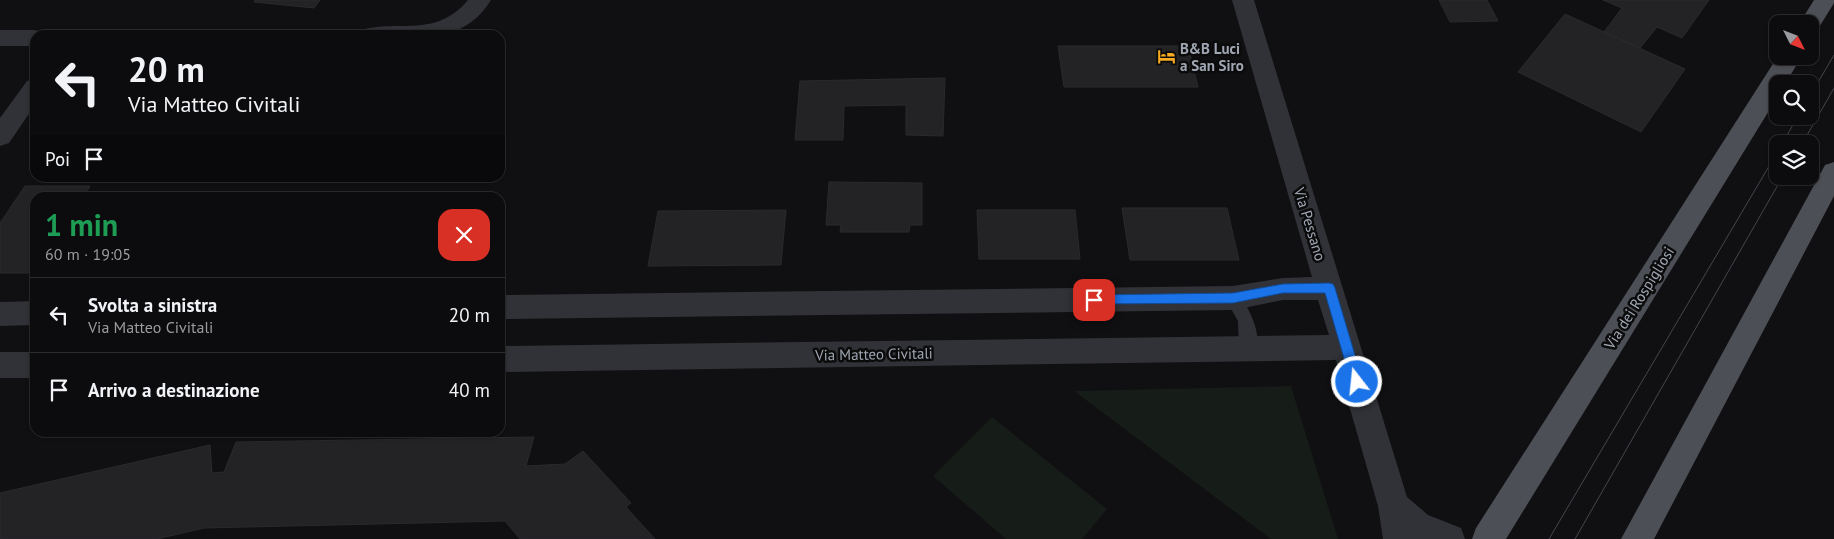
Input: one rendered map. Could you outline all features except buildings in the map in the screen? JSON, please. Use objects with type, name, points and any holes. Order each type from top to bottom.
[{"type":"main road","points":[[1816,15],[1825,0]]},
{"type":"main road","name":"Via dei Rospigliosi","points":[[1485,538],[1784,65]]},
{"type":"main road","points":[[1637,539],[1834,172]]},
{"type":"street","points":[[435,30],[460,20],[480,0]]},
{"type":"street","name":"Via Pessano","points":[[1243,0],[1394,506],[1399,539]]},
{"type":"street","points":[[0,38],[30,38]]},
{"type":"street","points":[[0,136],[30,94]]},
{"type":"street","points":[[505,307],[1233,298],[1283,289],[1329,288]]},
{"type":"street","points":[[0,314],[30,313]]},
{"type":"street","name":"Via Matteo Civitali","points":[[505,359],[1347,347]]},
{"type":"street","points":[[0,365],[30,365]]},
{"type":"street","points":[[1394,506],[1417,526],[1449,539]]},
{"type":"lane","points":[[1233,298],[1246,320],[1248,349]]},
{"type":"shaded area","points":[[1291,386],[1338,539],[1271,539],[1074,391]]},
{"type":"shaded area","points":[[992,417],[1107,509],[1082,539],[1006,539],[933,476]]},
{"type":"tram line","points":[[1819,81],[1834,55]]},
{"type":"tram line","points":[[1807,135],[1834,88]]},
{"type":"tram line","points":[[1787,135],[1793,125]]},
{"type":"tram line","points":[[1549,539],[1769,166]]},
{"type":"tram line","points":[[1575,539],[1778,185]]},
{"type":"place","name":"B&B Luci a San Siro","points":[[1166,57]]},
{"type":"route","points":[[1094,300],[1233,298],[1283,289],[1329,288],[1357,382]]}]
